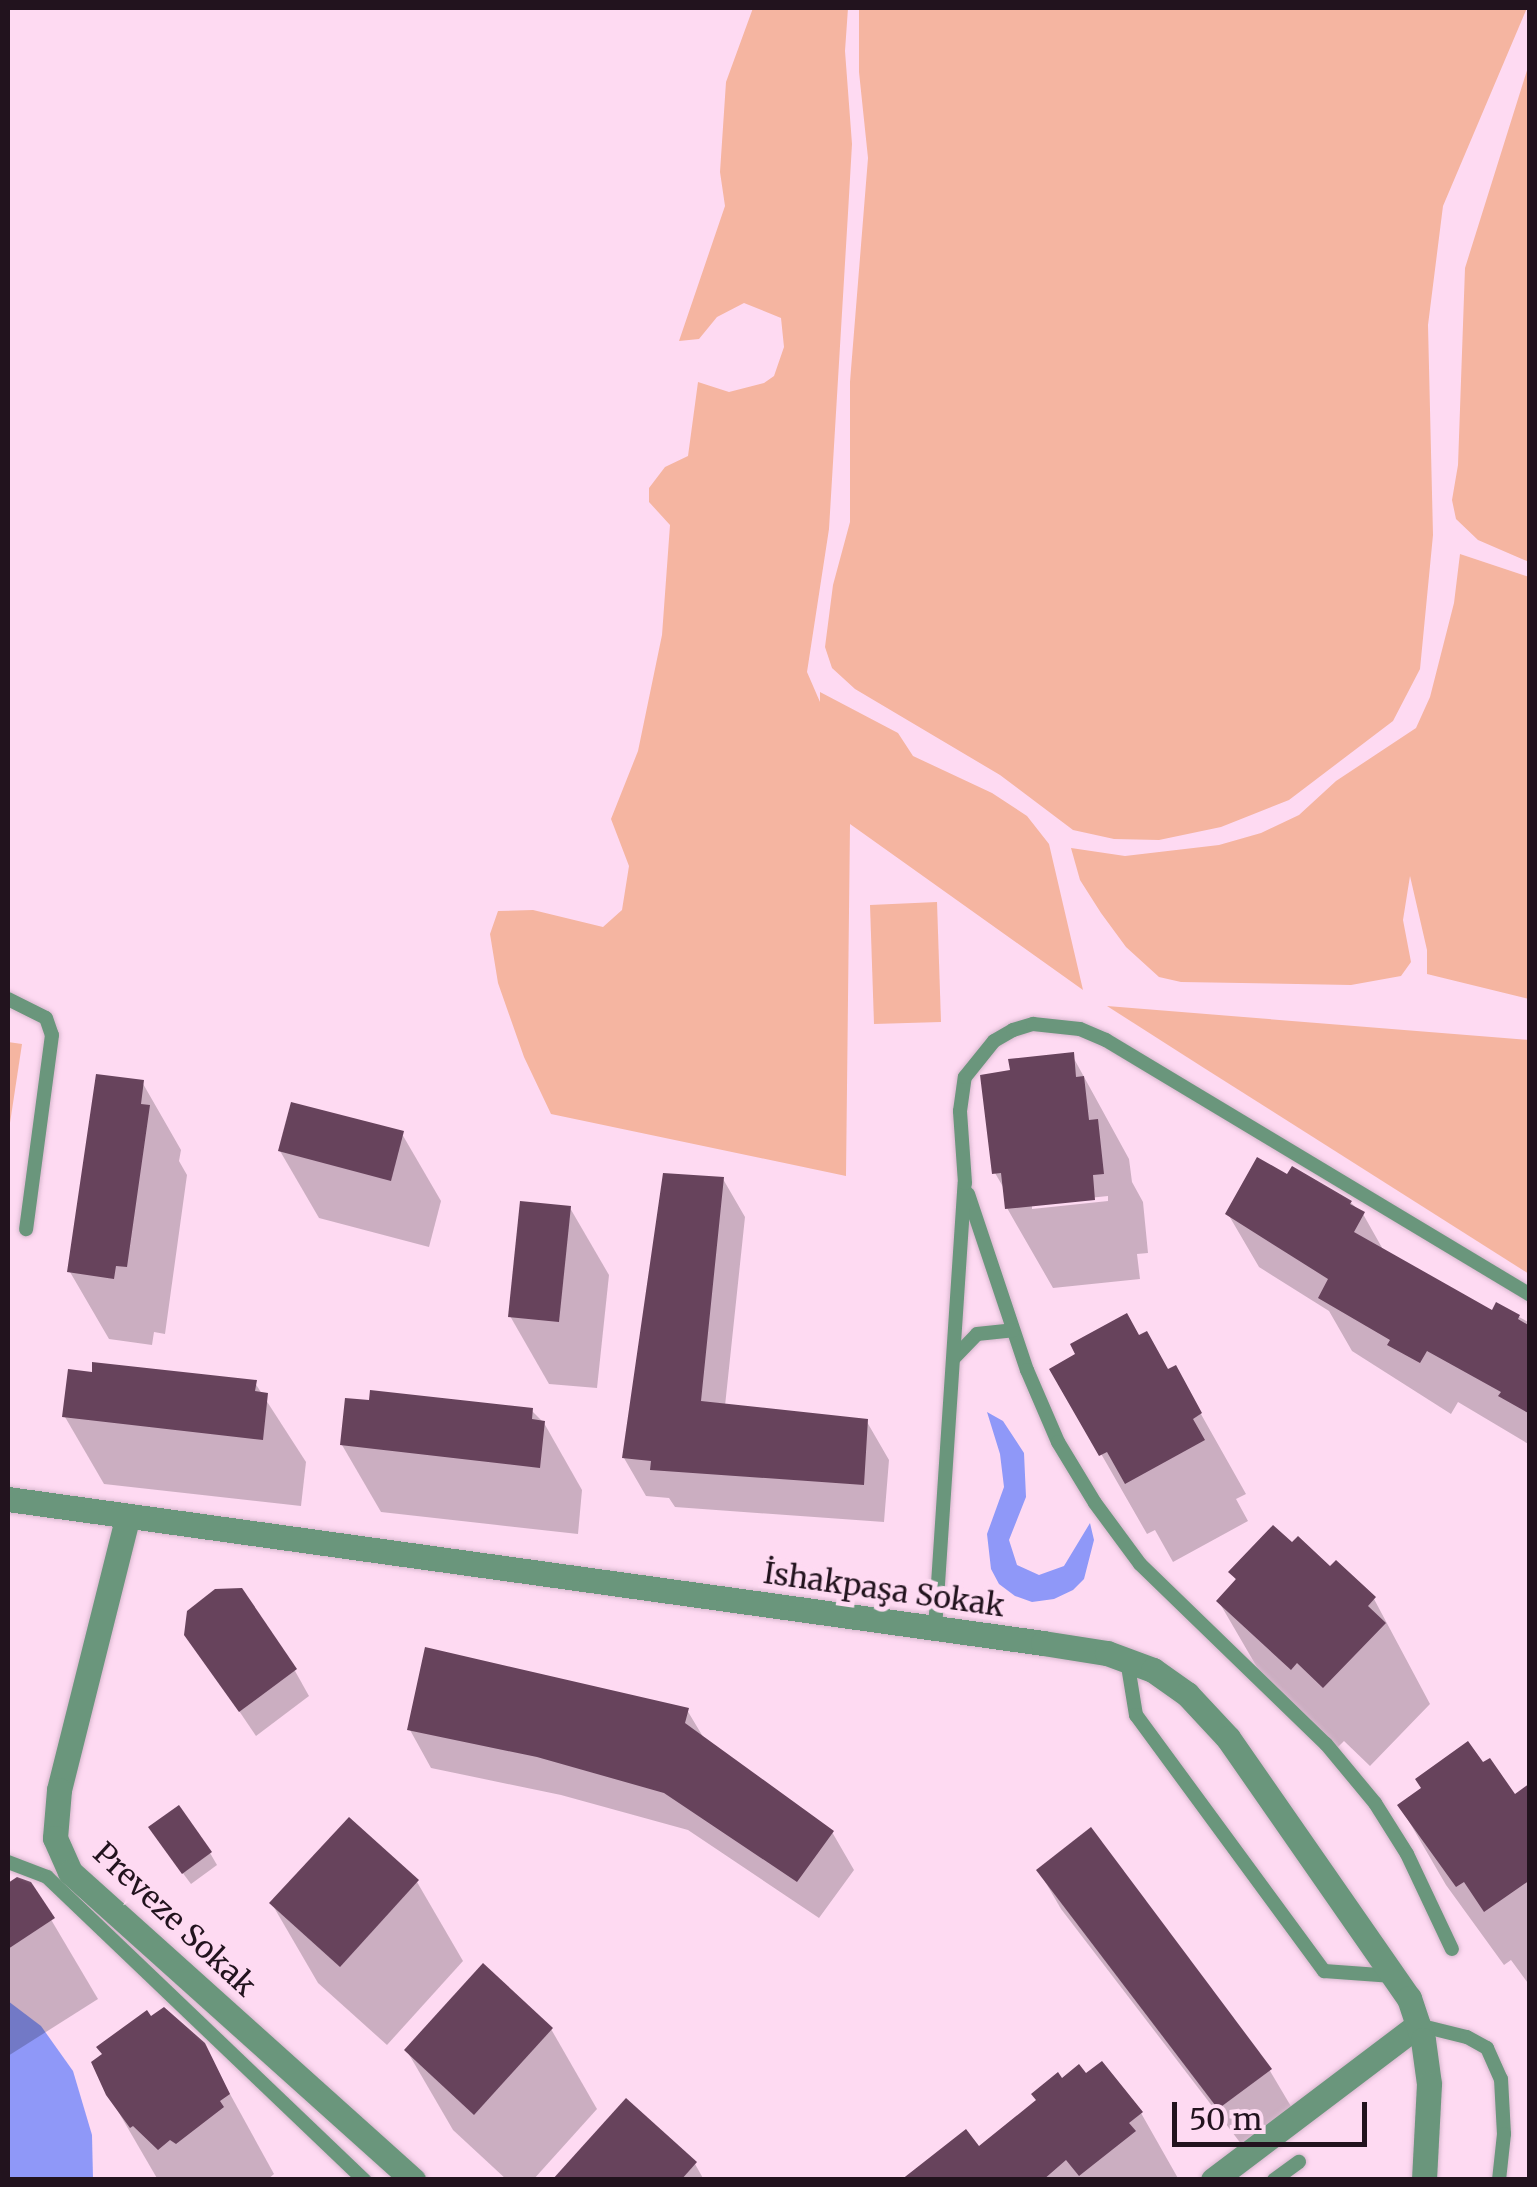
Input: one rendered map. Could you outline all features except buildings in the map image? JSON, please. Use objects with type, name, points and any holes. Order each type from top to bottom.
[{"type":"street","name":"İshakpaşa Sokak","points":[[8,1499],[126,1519],[1107,1653],[1153,1670],[1187,1694],[1228,1738],[1409,1998],[1429,2084],[1424,2180]]},
{"type":"street","name":"Preveze Sokak","points":[[126,1519],[59,1790],[56,1838],[70,1872],[413,2180]]},
{"type":"street","points":[[1213,2180],[1418,2025]]},
{"type":"lane","points":[[8,999],[46,1018],[52,1035],[26,1229]]},
{"type":"lane","points":[[934,1629],[965,1183],[960,1111],[965,1077],[977,1059],[1013,1030],[1032,1024],[1080,1029],[1164,1073],[1530,1295]]},
{"type":"lane","points":[[965,1183],[1013,1330],[1058,1442],[1096,1503],[1140,1564],[1326,1744],[1374,1803],[1406,1854],[1452,1949]]},
{"type":"lane","points":[[953,1359],[976,1334],[1013,1330]]},
{"type":"lane","points":[[1127,1660],[1136,1715],[1324,1971],[1394,1976]]},
{"type":"lane","points":[[8,1862],[47,1878],[364,2180]]},
{"type":"lane","points":[[1418,2025],[1466,2037],[1487,2048],[1500,2079],[1504,2134],[1498,2180]]},
{"type":"lane","points":[[1274,2180],[1298,2162]]},
{"type":"shaded area","points":[[753,8],[848,8],[845,51],[852,144],[829,529],[807,672],[820,702],[820,692],[898,733],[913,756],[992,793],[1027,816],[1049,844],[1083,990],[850,824],[846,1176],[551,1114],[524,1057],[498,983],[490,934],[498,911],[533,910],[603,927],[622,910],[629,866],[611,819],[638,751],[662,635],[670,525],[649,502],[649,488],[665,467],[688,456],[698,382],[729,392],[764,383],[774,376],[784,347],[781,318],[744,303],[717,317],[699,339],[679,341],[725,206],[720,172],[726,82]]},
{"type":"shaded area","points":[[859,8],[1527,8],[1443,206],[1428,325],[1433,535],[1420,669],[1393,721],[1289,800],[1221,827],[1159,840],[1114,839],[1073,830],[1000,775],[855,689],[832,668],[825,647],[833,585],[850,522],[850,382],[868,158],[859,72]]},
{"type":"shaded area","points":[[1529,64],[1530,562],[1478,540],[1456,519],[1452,500],[1458,465],[1465,268]]},
{"type":"shaded area","points":[[1460,554],[1529,577],[1529,999],[1427,974],[1427,950],[1410,876],[1403,920],[1411,962],[1401,976],[1351,985],[1181,982],[1159,977],[1126,947],[1101,913],[1080,880],[1071,848],[1125,856],[1219,845],[1261,833],[1299,815],[1336,781],[1416,728],[1430,697],[1454,603]]},
{"type":"shaded area","points":[[937,902],[941,1022],[874,1024],[870,905]]},
{"type":"shaded area","points":[[1107,1006],[1529,1040],[1529,1274],[1204,1068]]},
{"type":"shaded area","points":[[8,1042],[22,1044],[8,1136]]},
{"type":"water","points":[[987,1412],[1003,1421],[1024,1453],[1026,1497],[1009,1540],[1017,1565],[1039,1575],[1064,1566],[1090,1523],[1094,1540],[1084,1579],[1073,1590],[1054,1599],[1032,1602],[1015,1596],[999,1584],[991,1569],[987,1534],[1004,1487],[1000,1454]]},
{"type":"water","points":[[8,2001],[41,2026],[73,2071],[92,2135],[93,2179],[8,2179]]}]
